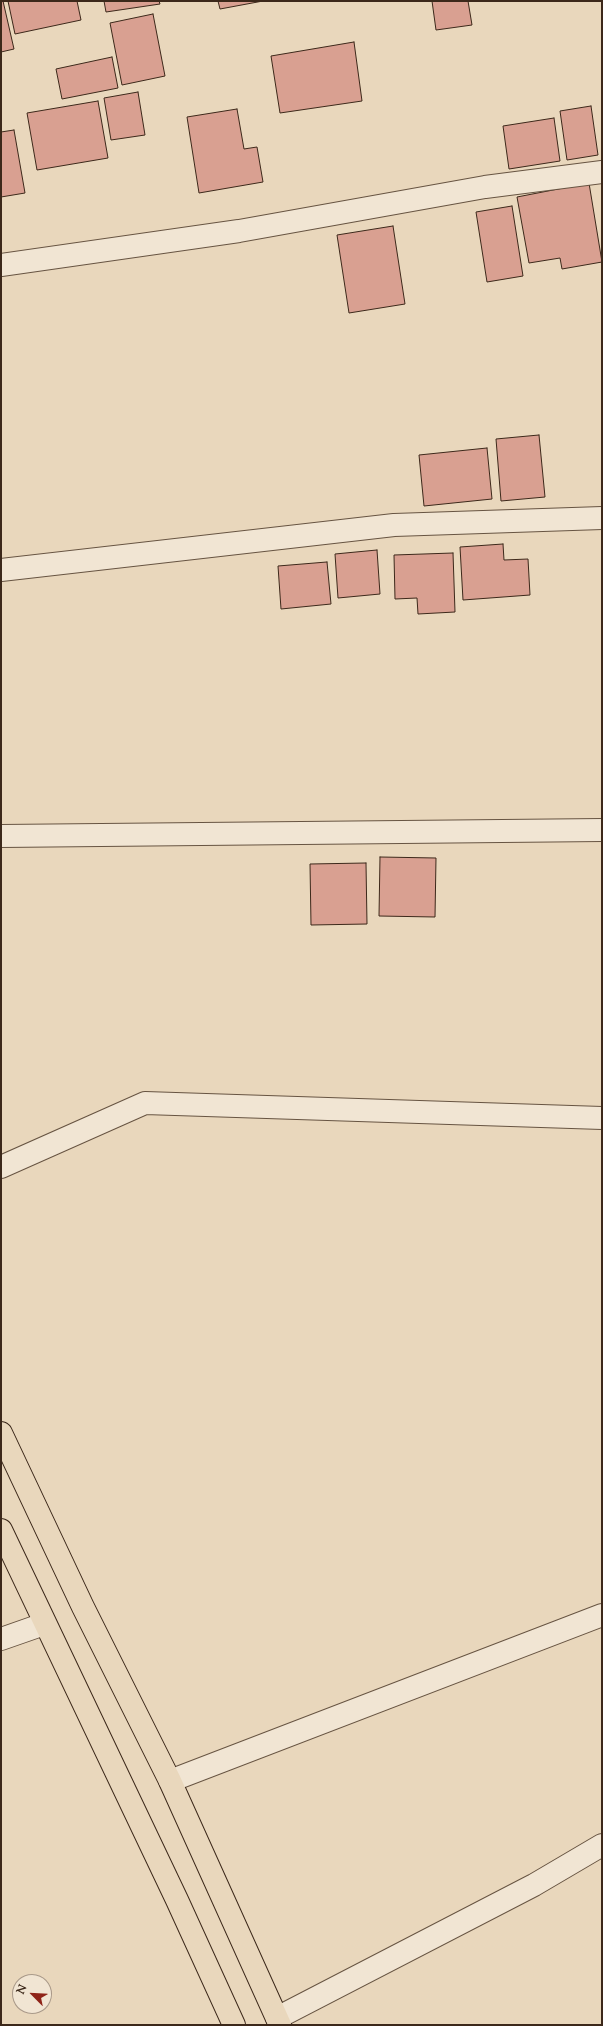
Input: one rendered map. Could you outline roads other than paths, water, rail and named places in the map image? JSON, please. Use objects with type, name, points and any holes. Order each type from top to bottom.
[{"type":"main road","points":[[1,1433],[83,1607],[170,1781],[279,2022]]},
{"type":"main road","points":[[1,1530],[44,1624],[177,1900],[234,2025]]},
{"type":"street","points":[[1,265],[238,231],[484,187],[602,172]]},
{"type":"street","points":[[1,570],[394,525],[602,518]]},
{"type":"street","points":[[1,836],[602,830]]},
{"type":"street","points":[[1,1167],[145,1103],[602,1118]]},
{"type":"street","points":[[170,1781],[602,1615]]},
{"type":"street","points":[[1,1639],[44,1624]]},
{"type":"street","points":[[279,2022],[534,1885],[602,1845]]}]
